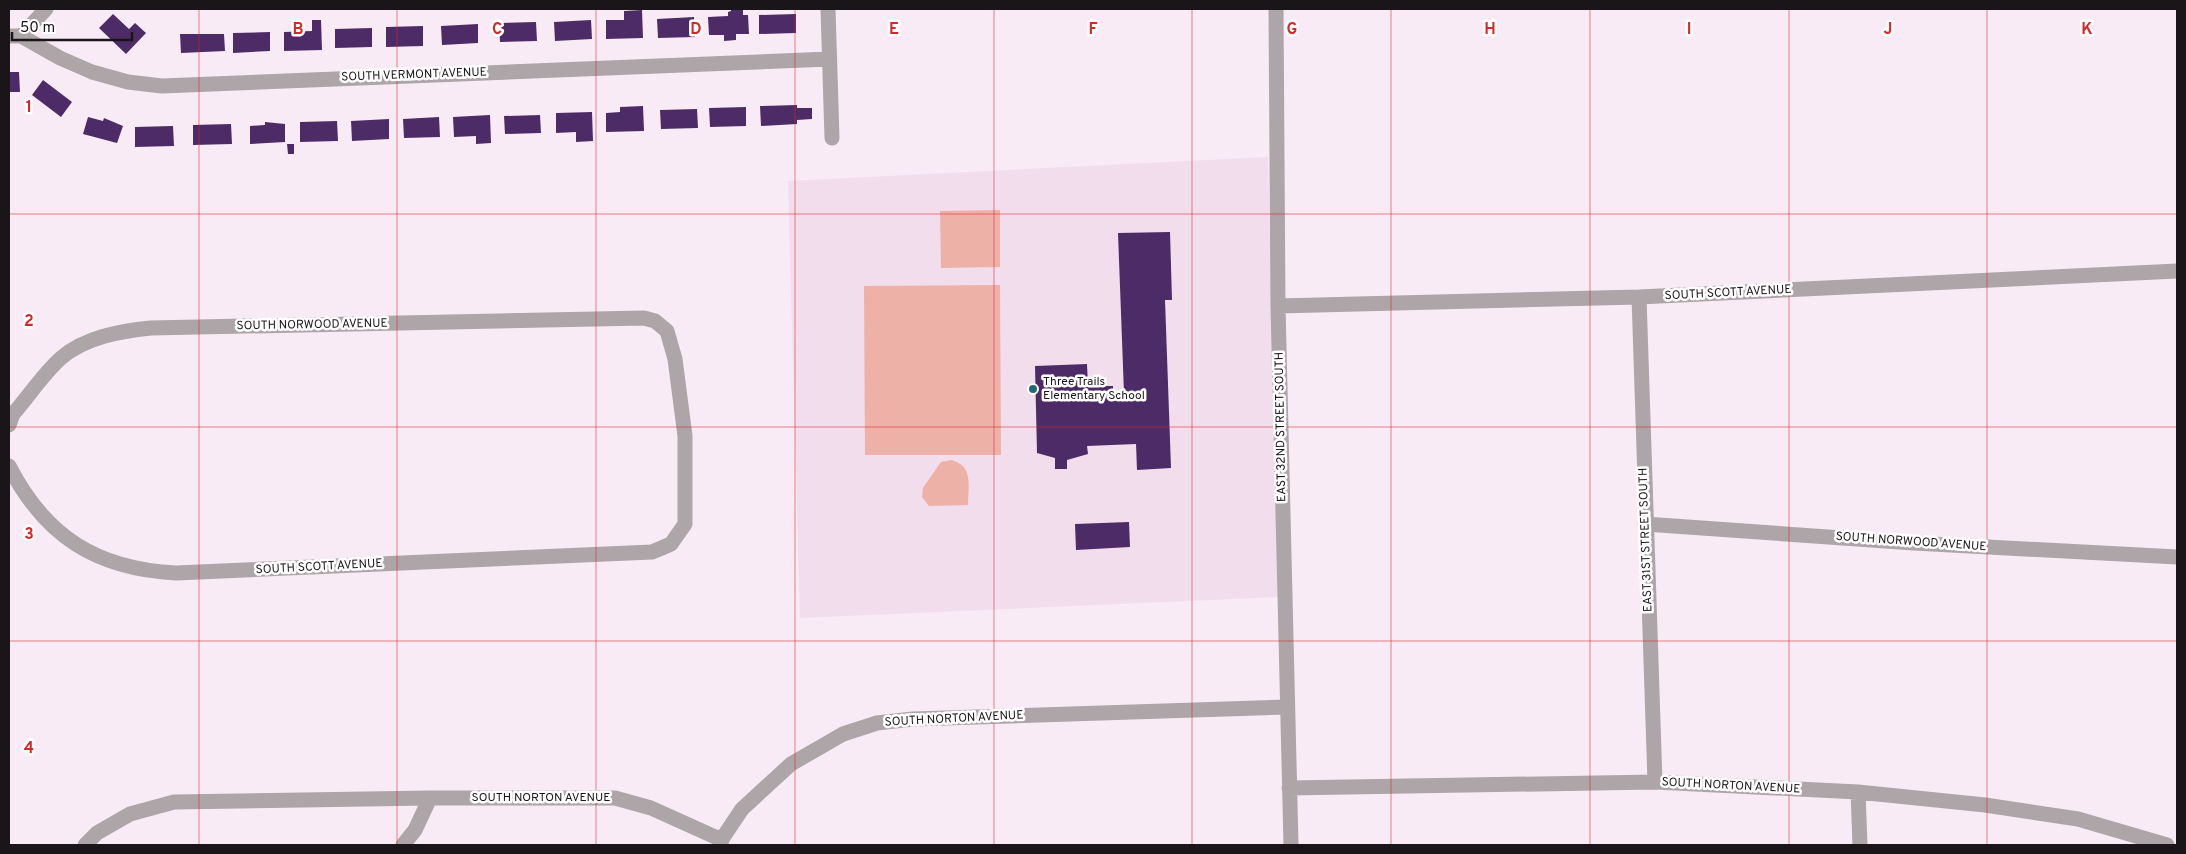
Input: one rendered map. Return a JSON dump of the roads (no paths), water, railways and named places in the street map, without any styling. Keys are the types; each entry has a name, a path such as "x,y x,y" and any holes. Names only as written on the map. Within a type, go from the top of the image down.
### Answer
{"street":[{"path":"15,36 46,9"},
{"path":"828,9 832,138"},
{"name":"EAST 32ND STREET SOUTH","path":"1276,9 1278,306 1290,845"},
{"name":"SOUTH VERMONT AVENUE","path":"15,36 92,72 128,82 162,86 829,59"},
{"name":"SOUTH SCOTT AVENUE","path":"1278,306 1639,297 2177,272"},
{"name":"EAST 31ST STREET SOUTH","path":"1639,297 1655,782"},
{"name":"SOUTH NORWOOD AVENUE","path":"9,425 13,414 61,358 89,341 119,332 151,328 644,318 655,321 667,330 675,359 685,436 685,524 671,544"},
{"name":"SOUTH SCOTT AVENUE","path":"9,466 22,491 56,532 102,559 152,572 176,574 652,552 671,544"},
{"name":"SOUTH NORWOOD AVENUE","path":"1645,524 1914,543 2177,557"},
{"name":"SOUTH NORTON AVENUE","path":"85,845 97,833 130,814 174,802 430,798 615,798 651,808 720,842 742,809 791,764 843,734 878,723 913,719 1287,707"},
{"name":"SOUTH NORTON AVENUE","path":"1289,788 1655,782 1858,792 1985,805 2078,819 2167,845"},
{"path":"1858,792 1860,845"},
{"path":"403,845 415,830 430,798"}],"place":[{"name":"Three Trails Elementary School","path":"1033,389"}]}
